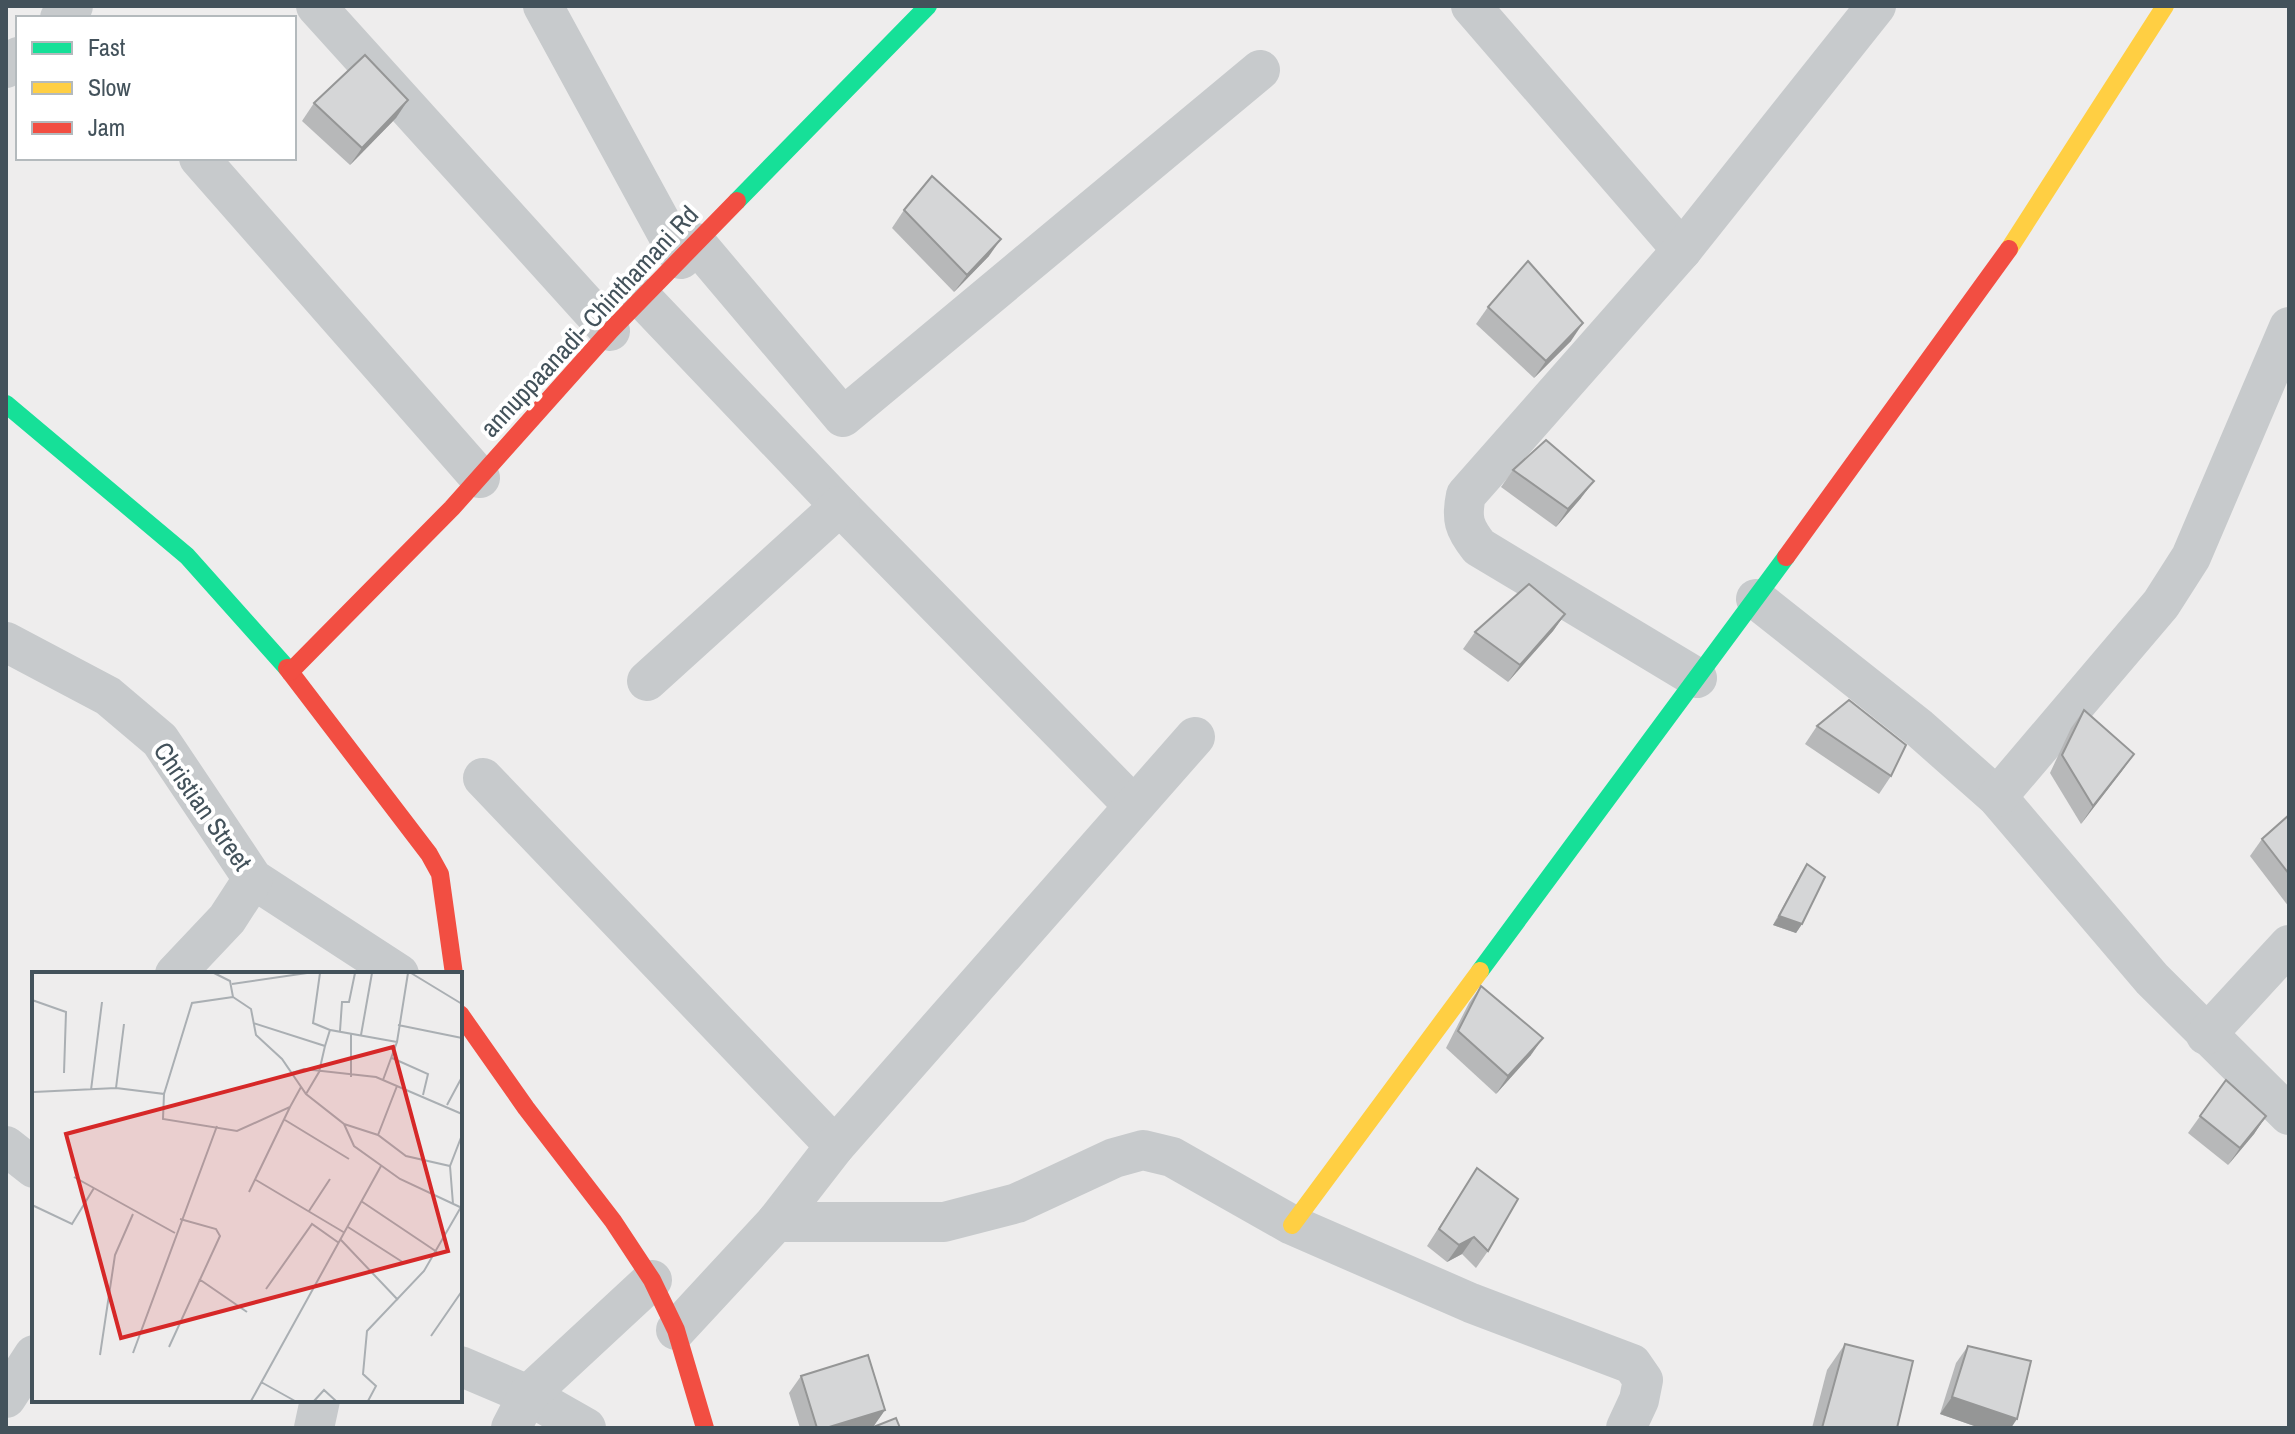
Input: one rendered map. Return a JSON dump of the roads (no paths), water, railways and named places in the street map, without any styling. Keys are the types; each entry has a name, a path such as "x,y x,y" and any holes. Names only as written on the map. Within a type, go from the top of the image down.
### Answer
{"street":[{"path":"316,6 610,331"},
{"path":"543,6 688,251 843,417 1260,70"},
{"name":"annuppaanadi- Chinthamani Rd","path":"290,672 480,478 610,331 928,6"},
{"path":"1471,6 1682,250"},
{"path":"1697,678 1479,547 1466,531 1463,510 1466,495 1682,250 1876,6"},
{"path":"1292,1225 1756,599 2017,238 2165,6"},
{"path":"201,160 480,478"},
{"path":"642,298 840,506 1133,805"},
{"path":"1997,797 2161,604 2191,557 2289,327"},
{"path":"6,404 187,556 290,672 435,864 443,887 454,972"},
{"path":"647,681 840,506"},
{"path":"1756,599 1919,728 1997,797 2152,979 2289,1115"},
{"name":"Christian Street","path":"6,642 108,696 160,740 253,879 396,972"},
{"path":"676,1330 776,1222 835,1146 1195,737"},
{"path":"483,778 835,1146"},
{"path":"177,972 227,919 253,879"},
{"path":"2206,1035 2289,945"},
{"path":"462,1017 526,1108 613,1221 652,1280 676,1330 705,1428"},
{"path":"776,1222 944,1222 1017,1203 1114,1158 1143,1150 1172,1157 1292,1225 1471,1303 1632,1364 1643,1380 1639,1400 1626,1428"},
{"path":"519,1412 652,1280"},
{"path":"462,1368 519,1412 586,1428"},
{"path":"314,1428 320,1402"}]}
